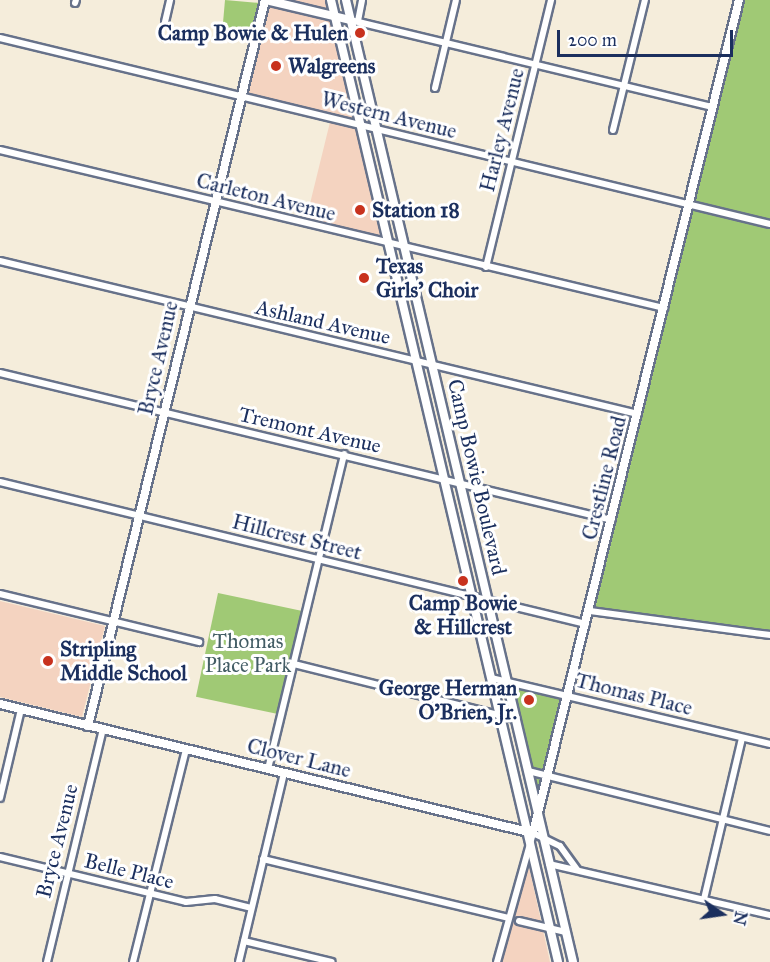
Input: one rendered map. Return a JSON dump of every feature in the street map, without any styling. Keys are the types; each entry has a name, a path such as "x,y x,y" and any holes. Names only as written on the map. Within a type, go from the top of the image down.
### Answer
{"street":[{"path":"165,22 170,0"},
{"path":"265,0 713,107"},
{"name":"Bryce Avenue","path":"88,726 265,0"},
{"name":"Camp Bowie Boulevard","path":"331,0 530,835 558,962"},
{"name":"Camp Bowie Boulevard","path":"346,0 354,20 390,190 573,962"},
{"path":"354,20 362,0"},
{"path":"435,88 456,0"},
{"name":"Harley Avenue","path":"486,267 550,0"},
{"path":"613,130 645,0"},
{"name":"Crestline Road","path":"497,962 530,835 539,819 550,777 739,0"},
{"name":"Western Avenue","path":"0,38 770,224"},
{"name":"Carleton Avenue","path":"0,150 664,308"},
{"path":"377,194 390,190"},
{"name":"Ashland Avenue","path":"0,261 638,414"},
{"name":"Tremont Avenue","path":"0,373 612,520"},
{"path":"268,769 344,454"},
{"name":"Hillcrest Street","path":"0,482 586,624"},
{"path":"0,594 199,642"},
{"path":"590,611 770,635"},
{"path":"294,664 515,719"},
{"name":"Thomas Place","path":"491,678 770,744"},
{"name":"Clover Lane","path":"0,704 530,835 542,836 560,846 577,868"},
{"path":"0,798 21,709"},
{"name":"Bryce Avenue","path":"47,962 103,729"},
{"path":"705,899 742,738"},
{"path":"133,962 186,749"},
{"path":"528,771 770,831"},
{"path":"238,962 284,773"},
{"name":"Belle Place","path":"0,857 186,902 216,899 251,908"},
{"path":"263,859 508,918"},
{"path":"549,864 577,868 770,915"},
{"path":"519,921 566,932"},
{"path":"244,941 332,962"}],"shaded area":[{"path":"261,0 326,0 383,242 305,224 331,118 240,95"},
{"name":"Stripling Middle School","path":"0,601 105,626 82,717 0,697"},
{"path":"528,862 550,962 501,962 525,866"}],"green space":[{"path":"225,0 260,3 257,41 222,38"},
{"path":"745,0 770,0 770,632 595,608"},
{"name":"Thomas Place Park","path":"218,593 301,611 279,714 196,697"},
{"path":"512,685 565,698 539,802"}],"place":[{"name":"Camp Bowie & Hulen","path":"360,33"},
{"name":"Walgreens","path":"276,66"},
{"name":"Station 18","path":"360,210"},
{"name":"Texas Girls' Choir","path":"364,278"},
{"name":"Camp Bowie & Hillcrest","path":"463,581"},
{"name":"Stripling Middle School","path":"48,661"},
{"name":"George Herman O'Brien, Jr.","path":"529,700"}]}
